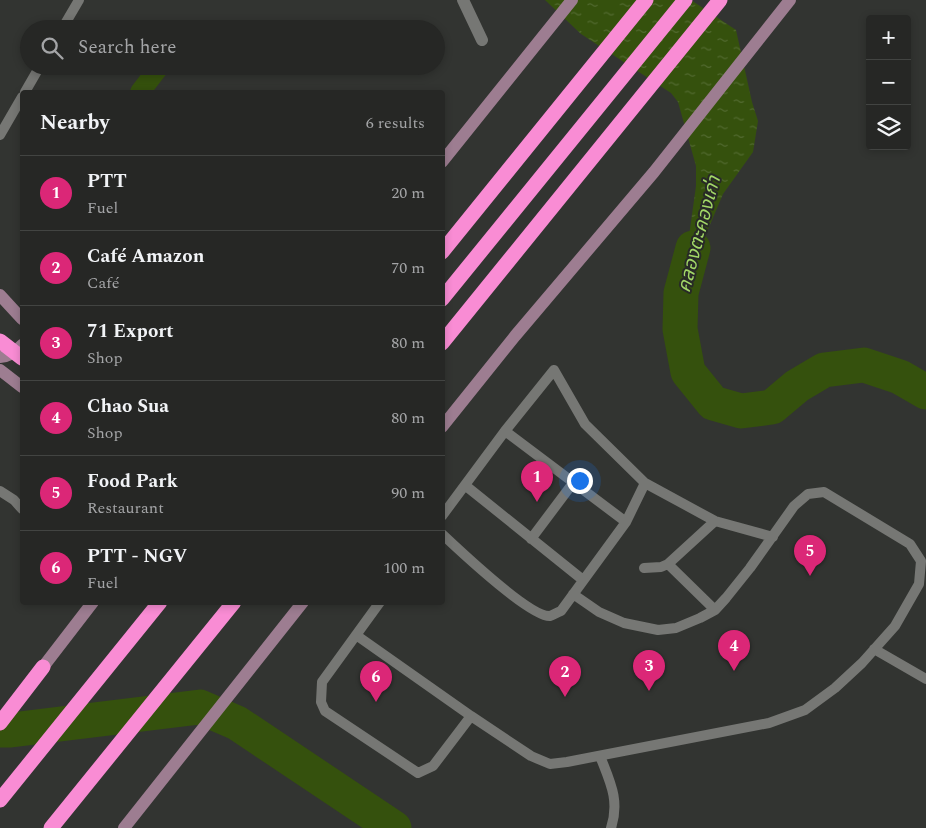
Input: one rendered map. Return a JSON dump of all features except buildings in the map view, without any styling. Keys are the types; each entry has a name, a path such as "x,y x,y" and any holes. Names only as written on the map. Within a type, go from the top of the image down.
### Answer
{"highway":[{"path":"445,248 646,0"},
{"path":"445,295 685,0"},
{"path":"445,339 720,0"},
{"path":"0,341 20,356"},
{"path":"0,800 158,605"},
{"path":"51,828 232,605"},
{"path":"0,722 43,668"}],"main road":[{"path":"445,158 572,0"},
{"path":"445,423 515,336 654,172 790,0"},
{"path":"0,294 20,308"},
{"path":"0,294 20,318"},
{"path":"0,357 10,355 20,348"},
{"path":"0,370 20,385"},
{"path":"43,668 90,605"},
{"path":"124,828 301,605"}],"street":[{"path":"463,0 482,40"}],"lane":[{"path":"67,20 79,0"},
{"path":"26,90 35,75"},
{"path":"0,135 20,100"},
{"path":"445,512 505,431 554,370 585,424 645,483 715,521 773,537"},
{"path":"505,431 626,522"},
{"path":"531,539 573,483"},
{"path":"445,537 489,578 538,613 550,616 561,611 626,522 645,483"},
{"path":"466,486 583,580"},
{"path":"0,491 14,500 20,507"},
{"path":"356,634 471,716 531,756 550,764 567,762 770,723 805,710 834,688 895,626 919,584 920,561 910,544 824,492 808,494 794,506 750,568 715,610 676,628 658,630 624,622 599,612 572,594"},
{"path":"644,568 661,567 668,564 715,521"},
{"path":"668,564 715,610"},
{"path":"378,605 322,682 321,702 325,711 418,773 433,766 471,716"},
{"path":"874,649 926,678"},
{"path":"600,756 613,790 616,804 611,828"}],"water":[{"path":"545,0 691,0 736,30 758,121 753,152 723,194 681,293 696,186 696,166 678,102 671,93 581,34"}],"waterway":[{"path":"142,90 153,75"},
{"name":"คลองตะคองเก่า","path":"693,248 681,293 680,329 688,372 713,403 741,411 772,407 797,386 824,370 864,365 900,377 926,392"},
{"path":"0,730 200,707 237,723 394,828"}],"place":[{"name":"PTT","path":"537,502"},
{"name":"Food Park","path":"810,576"},
{"name":"Chao Sua","path":"734,671"},
{"name":"71 Export","path":"649,691"},
{"name":"Café Amazon","path":"565,697"},
{"name":"PTT - NGV","path":"376,702"}]}
